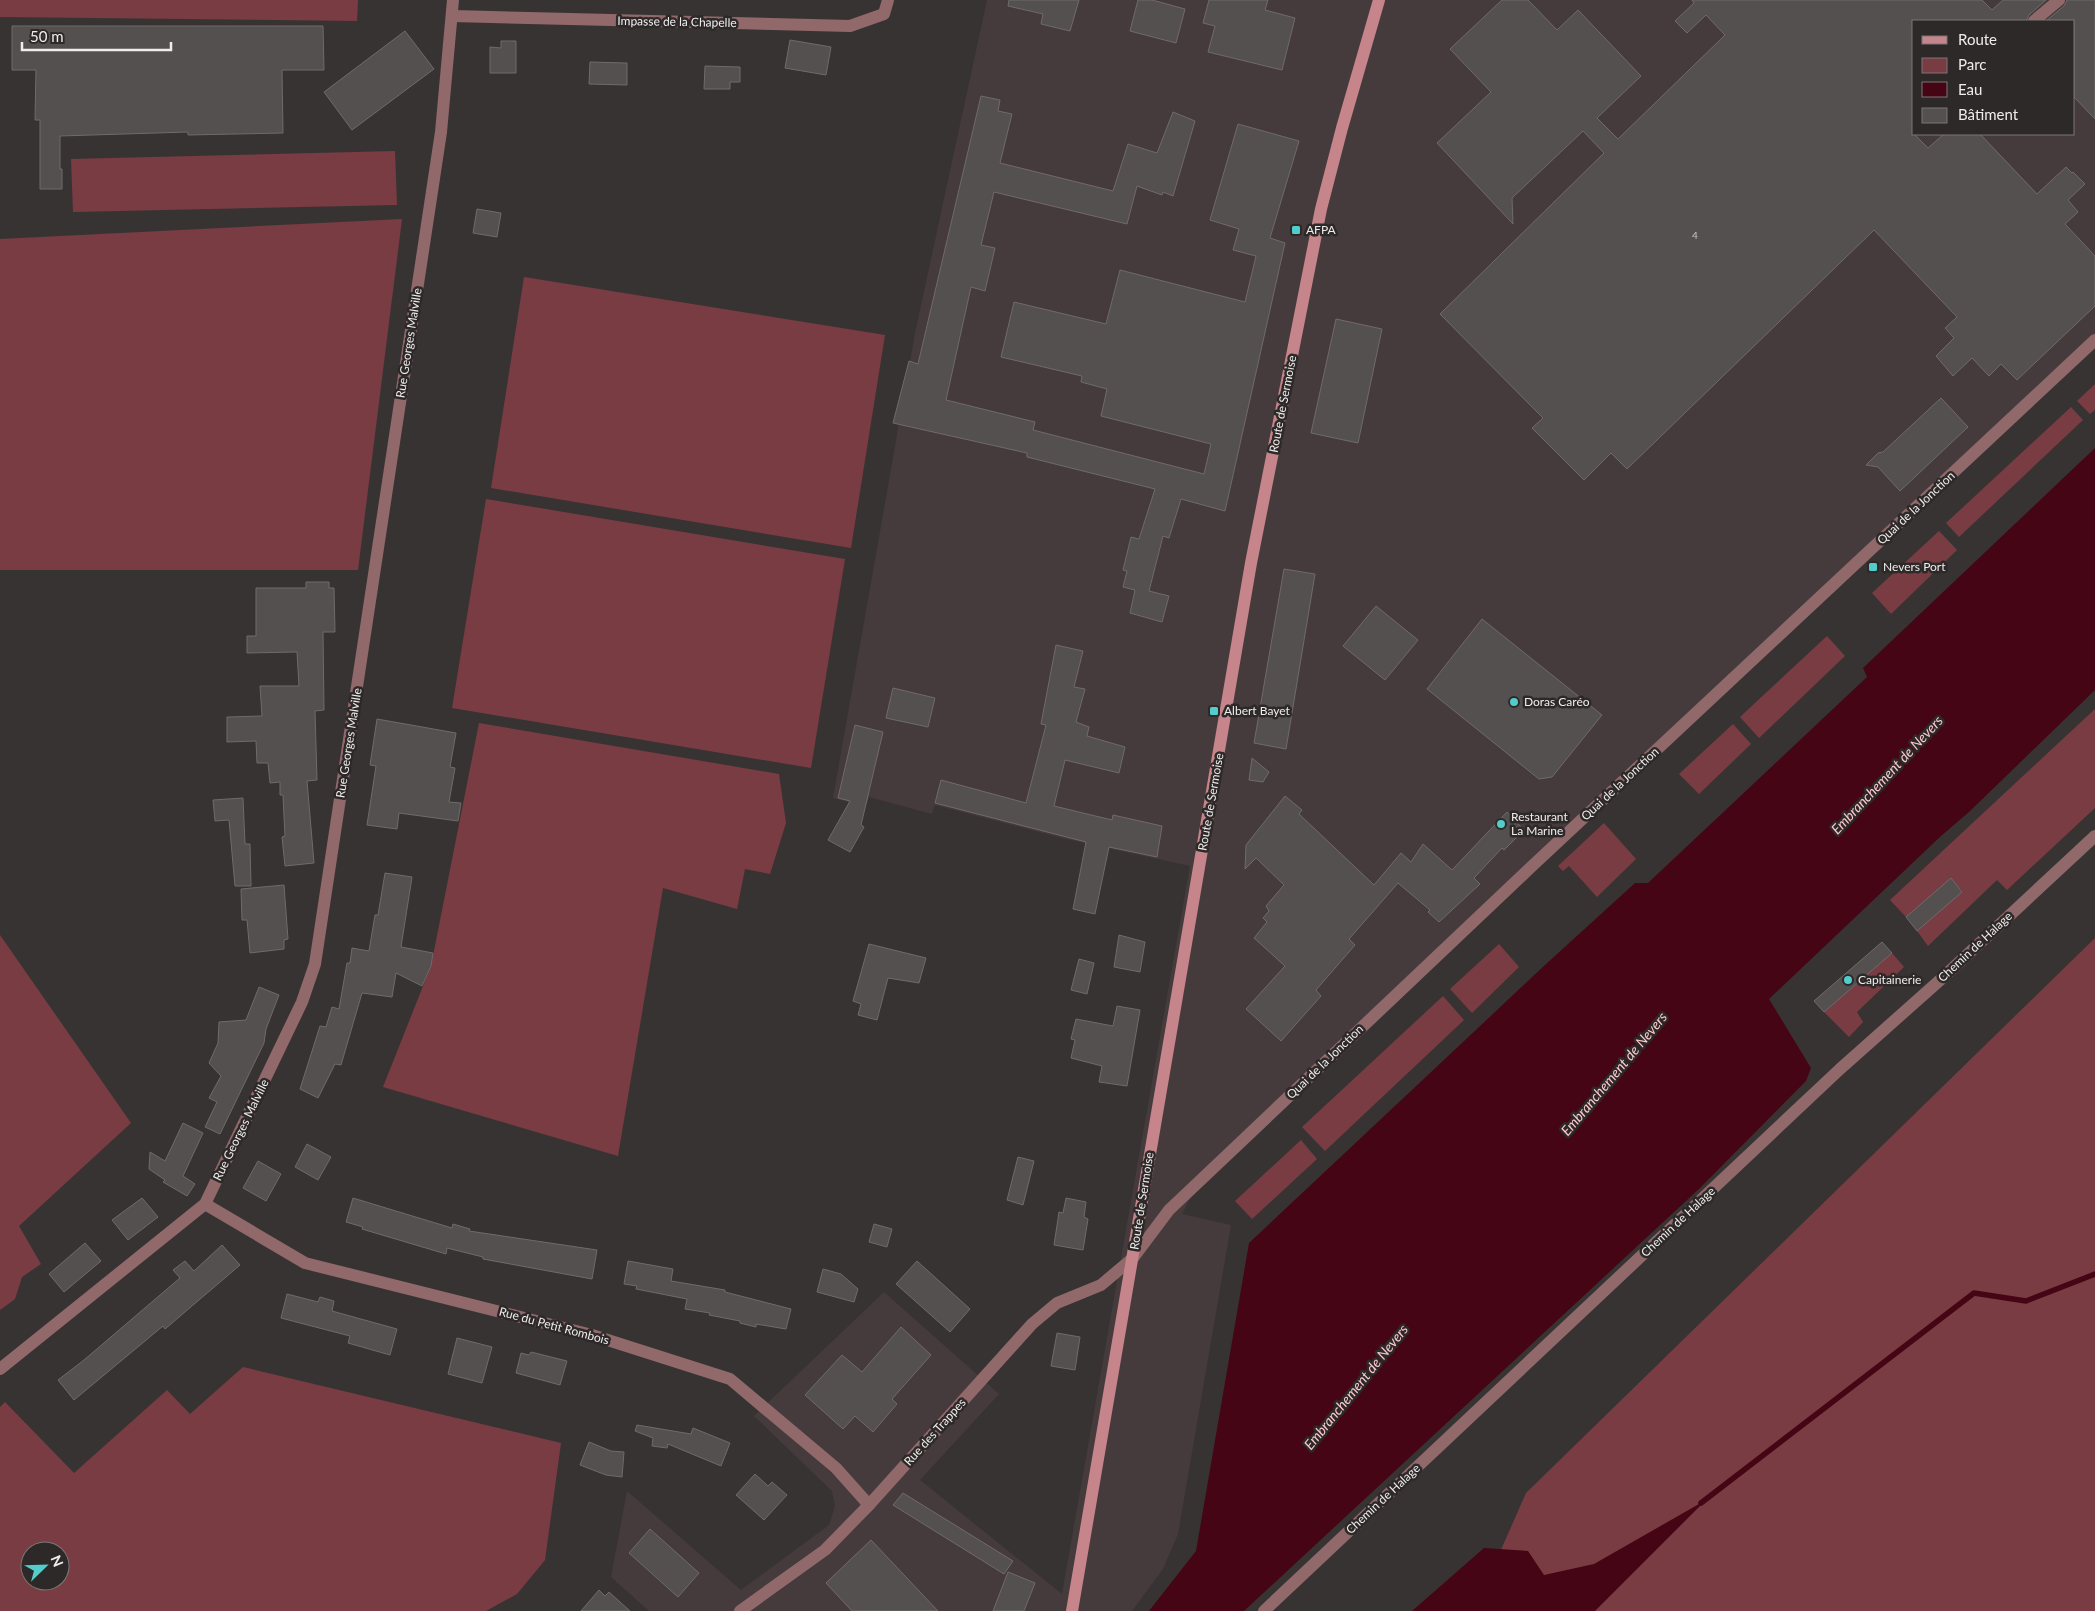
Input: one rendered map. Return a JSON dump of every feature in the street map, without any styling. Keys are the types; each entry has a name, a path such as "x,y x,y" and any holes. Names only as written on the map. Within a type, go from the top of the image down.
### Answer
{"main road":[{"name":"Route de Sermoise","path":"1072,1611 1253,554 1321,209 1379,0"}],"street":[{"name":"Rue Georges Malville","path":"0,1369 205,1204 302,1002 315,964 441,132 453,0"},
{"name":"Impasse de la Chapelle","path":"453,16 850,26 884,14 888,0"},
{"path":"2035,20 2059,0"},
{"name":"Quai de la Jonction","path":"1133,1258 1169,1210 1530,868 2095,340"},
{"name":"Chemin de Halage","path":"1264,1611 1840,1069 1938,982 2095,836"},
{"name":"Rue du Petit Rombois","path":"205,1204 305,1263 592,1335 730,1378 836,1468 869,1505"},
{"name":"Rue des Trappes","path":"740,1611 825,1550 869,1505 1033,1324 1057,1303 1101,1285 1133,1258"}],"shaded area":[{"path":"987,0 2095,0 2095,340 1199,1181 1182,1214 1231,1225 1178,1534 1163,1569 1132,1611 649,1611 611,1577 627,1491 741,1590 829,1525 835,1506 832,1491 754,1416 884,1292 999,1394 920,1480 1062,1594 1190,866 1062,838 935,805 932,814 869,797 866,806 833,798 915,333"}],"green space":[{"path":"0,0 358,0 357,21 0,17"},
{"path":"395,151 397,205 73,212 71,159"},
{"path":"402,219 358,570 0,570 0,239"},
{"path":"524,277 885,335 851,548 491,488"},
{"path":"2095,384 2095,410 2090,414 2077,401"},
{"path":"2071,407 2083,420 1959,537 1946,523"},
{"path":"486,499 845,559 811,768 452,708"},
{"path":"1939,531 1957,550 1891,614 1872,593"},
{"path":"1827,636 1845,656 1759,738 1740,717"},
{"path":"2095,709 2095,808 2007,890 1997,880 1928,946 1917,931 1962,891 1951,879 1906,917 1890,900"},
{"path":"479,723 779,774 786,823 770,874 745,869 737,909 663,888 618,1156 383,1087 431,966"},
{"path":"1733,724 1751,744 1699,794 1679,774"},
{"path":"1604,823 1636,859 1597,897 1569,866 1563,871 1558,866"},
{"path":"0,935 131,1123 19,1226 41,1264 22,1277 15,1299 0,1310"},
{"path":"2095,938 2095,1611 1474,1611 1526,1493"},
{"path":"1499,944 1519,967 1472,1013 1450,989"},
{"path":"1892,953 1904,967 1857,1012 1863,1022 1849,1037 1824,1012"},
{"path":"1443,996 1464,1020 1325,1151 1302,1127"},
{"path":"1301,1140 1317,1159 1252,1219 1235,1201"},
{"path":"243,1367 561,1443 545,1560 517,1594 486,1611 0,1611 0,1407 5,1402 74,1473 167,1390 190,1414"}],"water":[{"name":"Embranchement de Nevers","path":"2095,448 2095,690 1969,812 1941,836 1769,999 1811,1068 1806,1081 1700,1188 1244,1611 1149,1611 1196,1551 1249,1243 1635,883 1648,883 1867,677 1863,668"},
{"path":"1706,1500 1595,1611 1412,1611 1484,1548 1528,1551 1544,1575 1594,1564"}],"building":[{"path":"1009,0 1079,0 1070,31 1041,24 1043,14 1008,6"},
{"path":"1138,0 1152,0 1185,9 1176,43 1130,31"},
{"path":"1209,0 1268,0 1265,10 1295,18 1282,70 1208,52 1215,26 1203,23"},
{"path":"1502,0 1528,0 1557,30 1578,10 1641,76 1597,118 1618,139 1725,35 1706,15 1687,33 1675,21 1694,3 1692,0 1982,0 1992,10 2003,0 2046,0 2029,15 2026,20 1912,20 1912,135 1915,135 1928,148 1943,135 1981,135 2037,194 2066,167 2073,172 2085,184 2068,200 2078,212 2065,224 2095,256 2095,306 2017,380 2001,364 1989,376 1972,358 1953,376 1936,356 1954,338 1945,328 1957,317 1874,230 1627,469 1611,453 1584,480 1532,428 1543,418 1440,314 1604,153 1583,131 1512,198 1513,224 1437,143 1491,92 1450,49"},
{"path":"2067,0 2095,0 2095,119 2075,98 2075,20 2047,20 2064,6"},
{"path":"12,26 323,26 324,70 282,70 283,133 188,135 188,132 60,136 62,189 40,189 40,120 35,120 36,70 12,70"},
{"path":"405,31 434,69 352,130 324,92"},
{"path":"790,40 831,47 826,75 785,68"},
{"path":"501,41 516,41 516,73 490,73 490,47 501,48"},
{"path":"590,62 627,63 627,85 589,84"},
{"path":"705,66 740,67 740,82 730,82 730,89 704,89"},
{"path":"981,96 1000,100 998,111 1012,114 1000,163 1113,191 1128,144 1157,153 1173,112 1195,121 1173,196 1163,192 1162,195 1137,186 1127,224 994,192 981,245 995,248 985,291 971,287 946,400 1035,422 1033,430 1204,474 1211,444 1101,416 1107,389 1081,382 1082,376 1001,357 1014,302 1106,324 1120,270 1245,302 1256,256 1233,250 1239,229 1210,220 1238,124 1299,141 1270,238 1285,243 1225,511 1181,499 1169,538 1163,536 1149,591 1169,596 1162,622 1130,613 1135,590 1123,587 1127,571 1123,570 1131,537 1139,539 1155,489 1027,457 1027,453 893,423 909,361 918,364"},
{"path":"477,209 501,213 497,237 473,233"},
{"path":"1336,319 1382,329 1358,443 1311,433"},
{"path":"1941,398 1968,427 1900,491 1878,467 1866,465 1878,453 1883,452"},
{"path":"1284,569 1315,574 1286,749 1254,743"},
{"path":"306,582 329,582 329,588 334,588 335,632 323,632 324,710 315,711 317,780 307,781 314,863 285,866 282,837 285,836 283,795 280,795 280,782 270,783 268,763 257,763 256,741 227,742 227,717 262,716 260,686 299,686 297,652 247,653 247,636 256,636 256,588 306,588"},
{"path":"1376,606 1418,640 1385,680 1343,646"},
{"name":"Doras Caréo","path":"1482,619 1602,715 1552,777 1539,779 1427,689"},
{"path":"1056,645 1083,651 1074,687 1085,689 1076,722 1089,727 1087,736 1125,747 1119,773 1065,760 1054,806 1112,820 1113,815 1162,826 1157,857 1109,847 1095,914 1073,909 1086,842 935,803 941,780 1026,803 1046,725 1041,724"},
{"path":"893,688 935,698 928,727 886,718"},
{"path":"377,719 456,733 450,767 455,768 449,802 461,803 458,821 399,813 397,829 367,825 376,766 370,765"},
{"path":"855,725 883,732 861,825 864,827 850,852 828,840 850,801 838,798"},
{"path":"1252,758 1269,772 1263,782 1249,780"},
{"path":"1285,796 1302,810 1299,814 1374,885 1401,853 1411,862 1423,844 1452,870 1507,812 1524,830 1504,850 1502,848 1474,878 1480,884 1439,922 1428,912 1430,910 1398,883 1349,939 1355,945 1316,990 1321,996 1281,1041 1246,1009 1285,966 1254,938 1267,922 1263,918 1269,911 1266,906 1284,885 1256,858 1245,869 1246,845"},
{"path":"243,798 245,844 250,844 251,886 235,886 229,820 215,821 213,800"},
{"path":"385,873 412,877 401,947 433,953 431,966 422,986 396,973 392,997 362,993 341,1065 335,1064 318,1098 300,1089 320,1026 326,1027 332,1007 339,1009 347,963 350,963 352,948 369,951 375,915 378,915"},
{"path":"1951,878 1962,892 1917,931 1906,917"},
{"path":"284,885 288,939 284,940 284,949 250,953 247,920 242,920 241,889"},
{"path":"1119,935 1145,942 1140,972 1114,967"},
{"path":"1882,942 1892,953 1824,1012 1814,1001"},
{"path":"869,944 926,958 919,983 888,978 877,1020 858,1015 861,1004 853,1001"},
{"path":"1079,959 1094,963 1087,994 1071,990"},
{"path":"259,987 279,995 266,1029 264,1043 220,1134 205,1127 217,1102 209,1098 221,1076 209,1063 218,1043 219,1022 246,1020"},
{"path":"1117,1006 1140,1010 1127,1086 1099,1082 1102,1066 1071,1058 1075,1040 1071,1039 1076,1019 1113,1026"},
{"path":"183,1123 203,1133 183,1176 195,1184 187,1196 163,1182 165,1180 149,1169 150,1152 165,1161"},
{"path":"307,1144 331,1157 318,1180 295,1167"},
{"path":"1018,1157 1034,1161 1023,1205 1007,1200"},
{"path":"258,1161 281,1174 266,1201 243,1188"},
{"path":"142,1198 158,1217 128,1240 112,1220"},
{"path":"353,1198 452,1228 453,1224 470,1229 469,1231 597,1250 592,1279 483,1259 483,1257 447,1248 446,1254 362,1229 363,1227 346,1222"},
{"path":"1066,1198 1086,1202 1084,1217 1088,1219 1083,1250 1054,1245 1059,1212 1063,1213"},
{"path":"874,1224 892,1229 887,1247 869,1242"},
{"path":"85,1243 101,1261 64,1292 49,1274"},
{"path":"222,1245 240,1265 165,1329 163,1326 74,1400 58,1380 180,1278 173,1270 185,1261 194,1271"},
{"path":"628,1261 673,1269 671,1281 725,1290 725,1292 791,1309 786,1329 756,1324 756,1327 740,1323 740,1321 709,1315 710,1313 685,1309 687,1299 636,1289 637,1286 624,1284"},
{"path":"917,1261 970,1309 950,1332 896,1284"},
{"path":"823,1269 841,1274 858,1289 854,1302 817,1292"},
{"path":"287,1294 318,1302 320,1297 334,1301 332,1311 397,1329 390,1355 348,1343 350,1336 281,1318"},
{"path":"901,1327 931,1355 892,1399 897,1404 873,1432 855,1416 843,1429 805,1395 842,1355 862,1372"},
{"path":"1057,1333 1080,1337 1075,1370 1051,1366"},
{"path":"457,1338 492,1347 482,1383 448,1374"},
{"path":"531,1352 567,1361 560,1385 516,1373 521,1353 529,1355"},
{"path":"637,1425 691,1434 693,1428 730,1443 721,1466 668,1444 667,1448 652,1446 653,1438 635,1431"},
{"path":"589,1442 611,1451 624,1452 622,1477 606,1475 580,1465"},
{"path":"755,1474 768,1486 772,1482 787,1495 764,1520 736,1495"},
{"path":"903,1493 1013,1561 1004,1574 893,1505"},
{"path":"650,1529 699,1573 678,1597 629,1553"},
{"path":"871,1540 938,1611 852,1611 826,1583"},
{"path":"1008,1572 1035,1583 1024,1611 993,1611"},
{"path":"599,1590 605,1596 609,1592 630,1611 581,1611"}],"waterway":[{"path":"1701,1503 1974,1293 2026,1301 2095,1274"}],"place":[{"name":"AFPA","path":"1296,230"},
{"name":"Nevers Port","path":"1873,567"},
{"name":"Doras Caréo","path":"1514,702"},
{"name":"Albert Bayet","path":"1214,711"},
{"name":"Restaurant La Marine","path":"1501,824"},
{"name":"Capitainerie","path":"1848,980"}]}
